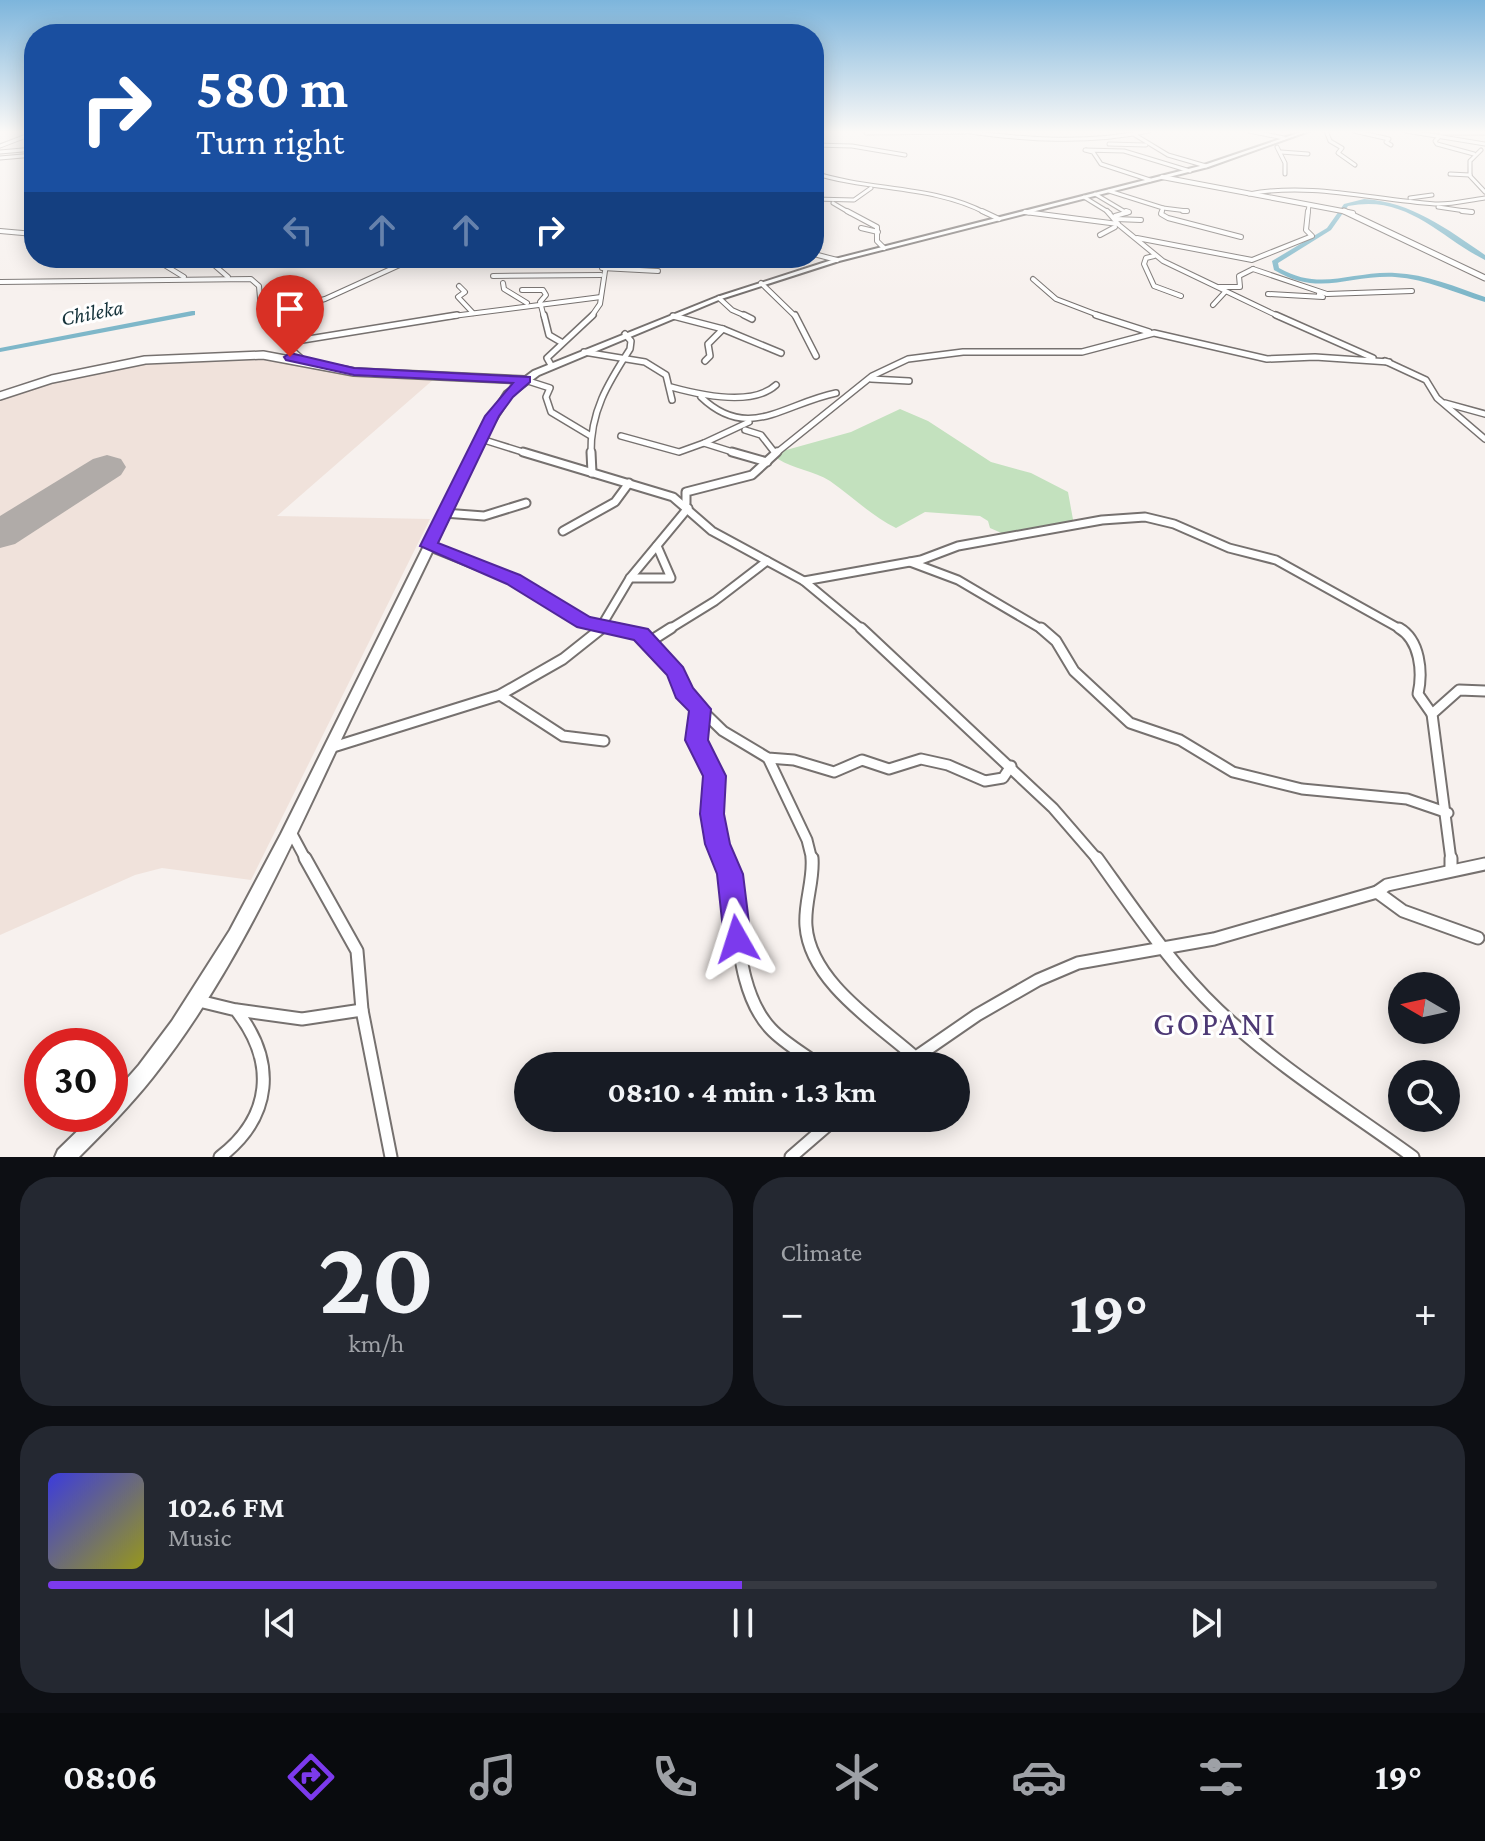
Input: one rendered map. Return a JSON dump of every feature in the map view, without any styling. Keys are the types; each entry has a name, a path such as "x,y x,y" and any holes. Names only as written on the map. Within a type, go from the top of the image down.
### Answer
{"main road":[{"path":"824,264 1131,185"},
{"path":"128,1092 166,1047 243,925 500,404 525,380 551,365 719,298 811,268"},
{"path":"65,1157 91,1132"}],"street":[{"path":"850,185 948,195 999,219"},
{"path":"1202,185 1350,212 1485,278"},
{"path":"833,203 859,198 874,188"},
{"path":"1248,194 1272,190 1312,190 1404,199 1472,212"},
{"path":"1109,191 1163,208 1187,211"},
{"path":"1095,194 1129,212 1100,235"},
{"path":"1404,199 1432,195"},
{"path":"1084,197 1154,256 1349,350 1389,362 1426,380 1441,402 1485,439"},
{"path":"1432,203 1485,198"},
{"path":"824,201 877,227 877,241 884,248"},
{"path":"1135,237 1247,260 1264,258 1312,236 1306,230 1311,210 1309,205"},
{"path":"1163,208 1161,214 1168,218 1241,237"},
{"path":"1025,212 1138,226"},
{"path":"1117,222 1141,220"},
{"path":"861,228 878,232"},
{"path":"0,231 24,233"},
{"path":"1154,256 1144,261 1154,286 1181,296"},
{"path":"824,257 837,260"},
{"path":"1247,260 1253,269 1314,291 1335,294 1412,291"},
{"path":"169,268 184,277"},
{"path":"221,268 228,277"},
{"path":"265,315 325,299 392,268"},
{"path":"551,365 547,358 586,321 601,297 602,268 658,271"},
{"path":"1215,287 1240,287 1239,276 1253,269"},
{"path":"493,276 601,275"},
{"path":"0,282 138,282 184,277 251,279 258,284 260,305 265,315 274,322 284,343 304,361"},
{"path":"1033,279 1056,299 1079,310 1154,333 1267,359 1315,357 1389,362"},
{"path":"503,283 502,288 529,304"},
{"path":"761,283 771,298 791,310 802,336 816,356"},
{"path":"459,286 465,292 458,297 459,301 473,313"},
{"path":"522,290 543,290 546,295 540,302"},
{"path":"1268,294 1323,297 1314,291"},
{"path":"1213,305 1225,292"},
{"path":"284,343 540,302 601,297"},
{"path":"719,298 732,310 752,319"},
{"path":"540,302 549,335 561,342"},
{"path":"673,316 723,329 781,353"},
{"path":"705,361 710,356 708,344 723,329"},
{"path":"330,748 500,695 563,659 602,628 630,578 687,506 686,492 745,479 869,379 908,359 963,352 1082,352 1154,333"},
{"path":"592,473 591,436 606,383 631,345 625,334"},
{"path":"582,352 653,367 665,373 672,400"},
{"path":"0,396 52,379 145,360 263,355 354,372 525,380 550,388 546,394 552,414 591,436"},
{"path":"869,379 909,381"},
{"path":"701,397 767,393 776,385"},
{"path":"671,387 701,397 722,413 749,422"},
{"path":"621,436 676,452 749,422 836,393"},
{"path":"1441,402 1485,414"},
{"path":"745,430 761,435 775,453"},
{"path":"481,439 660,492 687,506 712,531 804,581 839,608 1011,766 1083,840 1163,950 1199,992 1259,1046 1413,1157"},
{"path":"704,443 767,462"},
{"path":"563,531 615,502 629,483"},
{"path":"444,513 484,516 526,503"},
{"path":"804,581 907,562 958,546 1131,516 1164,521 1229,548 1276,560 1407,633 1416,649 1421,675 1418,694 1432,714 1433,745 1448,813 1451,870"},
{"path":"428,546 513,580 578,619 602,628 638,633 676,672 684,692 700,709 723,731 768,758 794,760 834,772 862,760 889,769 921,759 948,765 987,782 1003,778 1011,766"},
{"path":"630,578 671,578 657,546"},
{"path":"649,642 715,601 767,561"},
{"path":"907,562 958,580 1038,626 1056,641 1074,671 1130,723 1180,740 1233,772 1302,789 1407,799 1448,813"},
{"path":"1432,714 1459,690 1485,691"},
{"path":"500,695 541,725 568,739 604,741"},
{"path":"700,709 696,740 714,776 712,814 718,844 730,874 740,955 758,1011 771,1029 801,1052"},
{"path":"768,758 774,779 810,849 805,922 812,952 832,979 910,1052"},
{"path":"290,831 357,951 362,1010 391,1157"},
{"path":"924,1052 970,1019 1051,974 1087,960 1163,950 1297,917 1377,892 1387,885 1485,864"},
{"path":"1377,892 1403,911 1478,938"},
{"path":"197,1000 236,1010 302,1019 362,1010"},
{"path":"220,1157 235,1145 262,1103 260,1059 236,1010"},
{"path":"791,1157 820,1132"}],"shaded area":[{"path":"272,358 352,375 434,379 277,516 430,519 251,880 162,868 135,875 0,935 0,398 67,377 141,363"}],"green space":[{"path":"900,409 928,421 991,462 1031,473 1068,492 1074,525 1006,535 990,528 988,521 980,516 925,512 896,528 830,481 778,459 779,452 851,432"}],"waterway":[{"path":"1485,258 1420,216 1383,202 1364,201 1346,205 1329,229 1274,262 1276,269 1305,281 1407,276 1485,300"},
{"name":"Chileka","path":"0,350 192,313"}],"runway":[{"path":"0,535 107,467"}],"district":[{"name":"GOPANI","path":"1215,1023"}],"route":[{"path":"290,357 354,372 525,380 508,394 492,416 428,546 513,580 584,622 641,634 676,672 684,692 700,709 696,740 714,776 716,787 712,814 718,844 730,874 737,939"}]}
